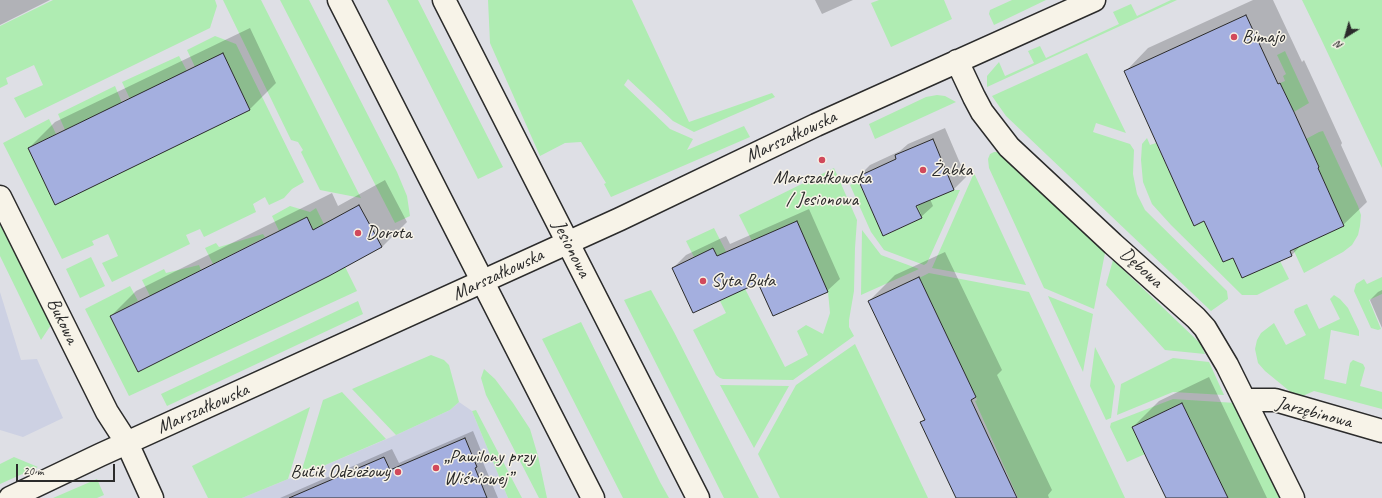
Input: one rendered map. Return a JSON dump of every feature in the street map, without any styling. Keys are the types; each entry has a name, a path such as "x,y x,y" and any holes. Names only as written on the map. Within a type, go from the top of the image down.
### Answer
{"street":[{"path":"339,0 593,498"},
{"name":"Jesionowa","path":"444,0 698,498"},
{"name":"Marszałkowska","path":"10,498 127,443 568,243 785,139 1094,0"},
{"name":"Dębowa","path":"957,61 982,112 1009,147 1113,244 1196,318 1205,328 1227,365 1293,498"},
{"name":"Bukowa","path":"0,197 107,412 127,443 152,498"},
{"name":"Jarzębinowa","path":"1245,400 1275,400 1294,407 1382,431"}],"shaded area":[{"path":"0,292 21,360 37,359 63,418 23,437 0,430"},
{"path":"459,402 472,411 508,498 242,498 288,479 300,476 396,435 450,410"}],"green space":[{"path":"53,0 215,0 217,6 210,28 25,118 14,98 43,85 34,65 6,78 8,84 0,88 0,26"},
{"path":"223,0 261,0 361,198 320,190 301,152 303,150 298,142 291,140"},
{"path":"280,0 309,0 397,172 407,196 410,216 395,223"},
{"path":"387,0 418,0 503,167 478,179"},
{"path":"488,0 632,0 689,122 772,93 775,97 694,132 673,121 628,79 624,85 670,129 693,139 687,150 744,126 750,137 611,197 604,184 606,183 581,142 565,143 540,156 490,43"},
{"path":"879,0 944,0 952,19 891,47 871,3"},
{"path":"1012,0 1046,0 994,25 989,14 990,10"},
{"path":"1171,0 1177,0 987,87 987,76 999,62 1005,76 1034,63 1028,51 1040,46 1046,58 1119,24 1113,12 1131,4 1137,16"},
{"path":"1302,0 1382,0 1382,168 1322,41"},
{"path":"215,36 236,44 304,182 292,189 284,198 269,205 265,197 253,204 256,212 204,237 200,229 186,235 190,244 112,282 102,263 118,256 108,234 92,241 94,245 62,259 3,143 49,119 56,134 28,148 55,204 250,110 223,54 195,67 187,50"},
{"path":"1285,51 1309,103 1294,112 1280,83 1285,81 1283,76 1286,74 1277,55"},
{"path":"1087,53 1126,133 1096,123 1093,132 1130,144 1134,150 1133,174 1137,194 1145,210 1227,291 1228,299 1211,311 1006,116 992,96"},
{"path":"179,56 187,71 130,99 122,82"},
{"path":"115,86 122,103 65,130 58,114"},
{"path":"937,95 945,96 956,102 875,139 869,124 926,97"},
{"path":"1323,131 1358,206 1361,215 1360,226 1358,235 1352,245 1343,252 1304,273 1293,249 1344,226 1306,139"},
{"path":"1147,138 1150,145 1156,143 1194,226 1204,221 1223,262 1233,258 1242,278 1280,261 1289,279 1257,295 1242,295 1171,225 1152,204 1143,182 1141,160 1142,144"},
{"path":"999,152 1105,253 1094,309 1044,288 989,168 988,159 990,154"},
{"path":"834,168 857,220 854,291 849,320 849,327 854,336 793,380 720,378 716,375 693,330 726,313 720,301 734,294 714,249 694,257 686,241 714,228 785,367 808,355 797,331 806,325 823,334 830,313 828,292 752,241 739,215"},
{"path":"974,173 1026,285 932,268"},
{"path":"858,181 884,236 922,218 916,206 954,190 960,190 927,263 924,265 884,250 871,232 850,185"},
{"path":"290,206 310,212 316,208 357,291 129,396 85,309 130,286 138,301 110,316 138,372 335,273 307,217 279,231 272,216"},
{"path":"0,226 20,262 51,325 41,340 0,256"},
{"path":"862,230 881,255 919,269 861,295"},
{"path":"263,234 265,237 213,264 205,248 216,243 219,247"},
{"path":"91,257 105,286 80,298 66,269"},
{"path":"1113,260 1201,344 1205,354 1165,350 1106,285"},
{"path":"199,265 201,270 150,296 142,280 164,269 166,273"},
{"path":"929,273 1029,292 1125,498 1018,498 975,401 977,400 919,278"},
{"path":"1382,277 1382,294 1369,300 1381,329 1378,330 1371,328 1354,291 1356,284 1364,279 1367,284"},
{"path":"651,290 759,498 724,498 624,300"},
{"path":"1334,295 1348,308 1359,331 1359,336 1331,330 1324,379 1346,384 1350,363 1353,360 1363,364 1365,368 1360,386 1382,392 1382,409 1314,391 1298,398 1265,371 1258,363 1255,349 1257,340 1261,333 1274,323 1286,345 1306,335 1294,312 1295,309 1307,304 1319,329 1340,319 1330,299"},
{"path":"1048,296 1093,314 1083,372"},
{"path":"358,301 363,314 167,406 161,394"},
{"path":"581,322 669,498 623,498 542,339"},
{"path":"855,344 928,498 780,498 758,454 796,385"},
{"path":"1095,347 1115,386 1111,418 1106,420 1090,386"},
{"path":"431,355 444,360 449,365 459,402 450,410 396,435 352,389"},
{"path":"1173,358 1209,362 1224,395 1173,392 1117,415 1121,384"},
{"path":"484,369 495,379 530,429 538,456 547,498 539,498 486,395 481,378"},
{"path":"720,385 789,386 754,448"},
{"path":"342,392 386,439 300,476 323,400"},
{"path":"1173,399 1236,403 1281,498 1228,498 1182,403 1132,427 1145,454 1127,462 1110,427 1111,423"},
{"path":"310,407 288,479 242,498 208,498 192,466"},
{"path":"476,410 522,498 508,498 472,411"},
{"path":"14,457 38,467 0,484 0,464"},
{"path":"97,479 104,495 97,498 53,498"}],"building":[{"path":"1246,15 1278,84 1280,83 1294,112 1344,226 1290,251 1292,256 1242,278 1233,258 1223,262 1204,221 1194,226 1124,71"},
{"path":"223,53 250,110 55,205 28,148"},
{"path":"933,139 954,190 916,206 922,218 883,236 857,177 896,159 895,155"},
{"path":"359,205 382,247 329,276 138,372 110,316 307,217 313,230"},
{"path":"797,221 828,292 773,316 758,283 693,313 672,268 713,248 717,256"},
{"path":"919,277 976,397 971,400 1017,498 956,498 920,422 925,420 868,301"},
{"path":"1182,403 1228,498 1166,498 1148,461 1132,427"},
{"name":"„Pawilony przy Wiśniowej”","path":"465,438 477,467 475,468 487,498 289,498 384,457 390,470"}],"place":[{"name":"Bimajo","path":"1234,37"},
{"name":"Marszałkowska / Jesionowa","path":"822,160"},
{"name":"Żabka","path":"923,170"},
{"name":"Dorota","path":"358,233"},
{"name":"Syta Buła","path":"703,281"},
{"name":"„Pawilony przy Wiśniowej”","path":"436,468"},
{"name":"Butik Odzieżowy","path":"398,472"}]}
